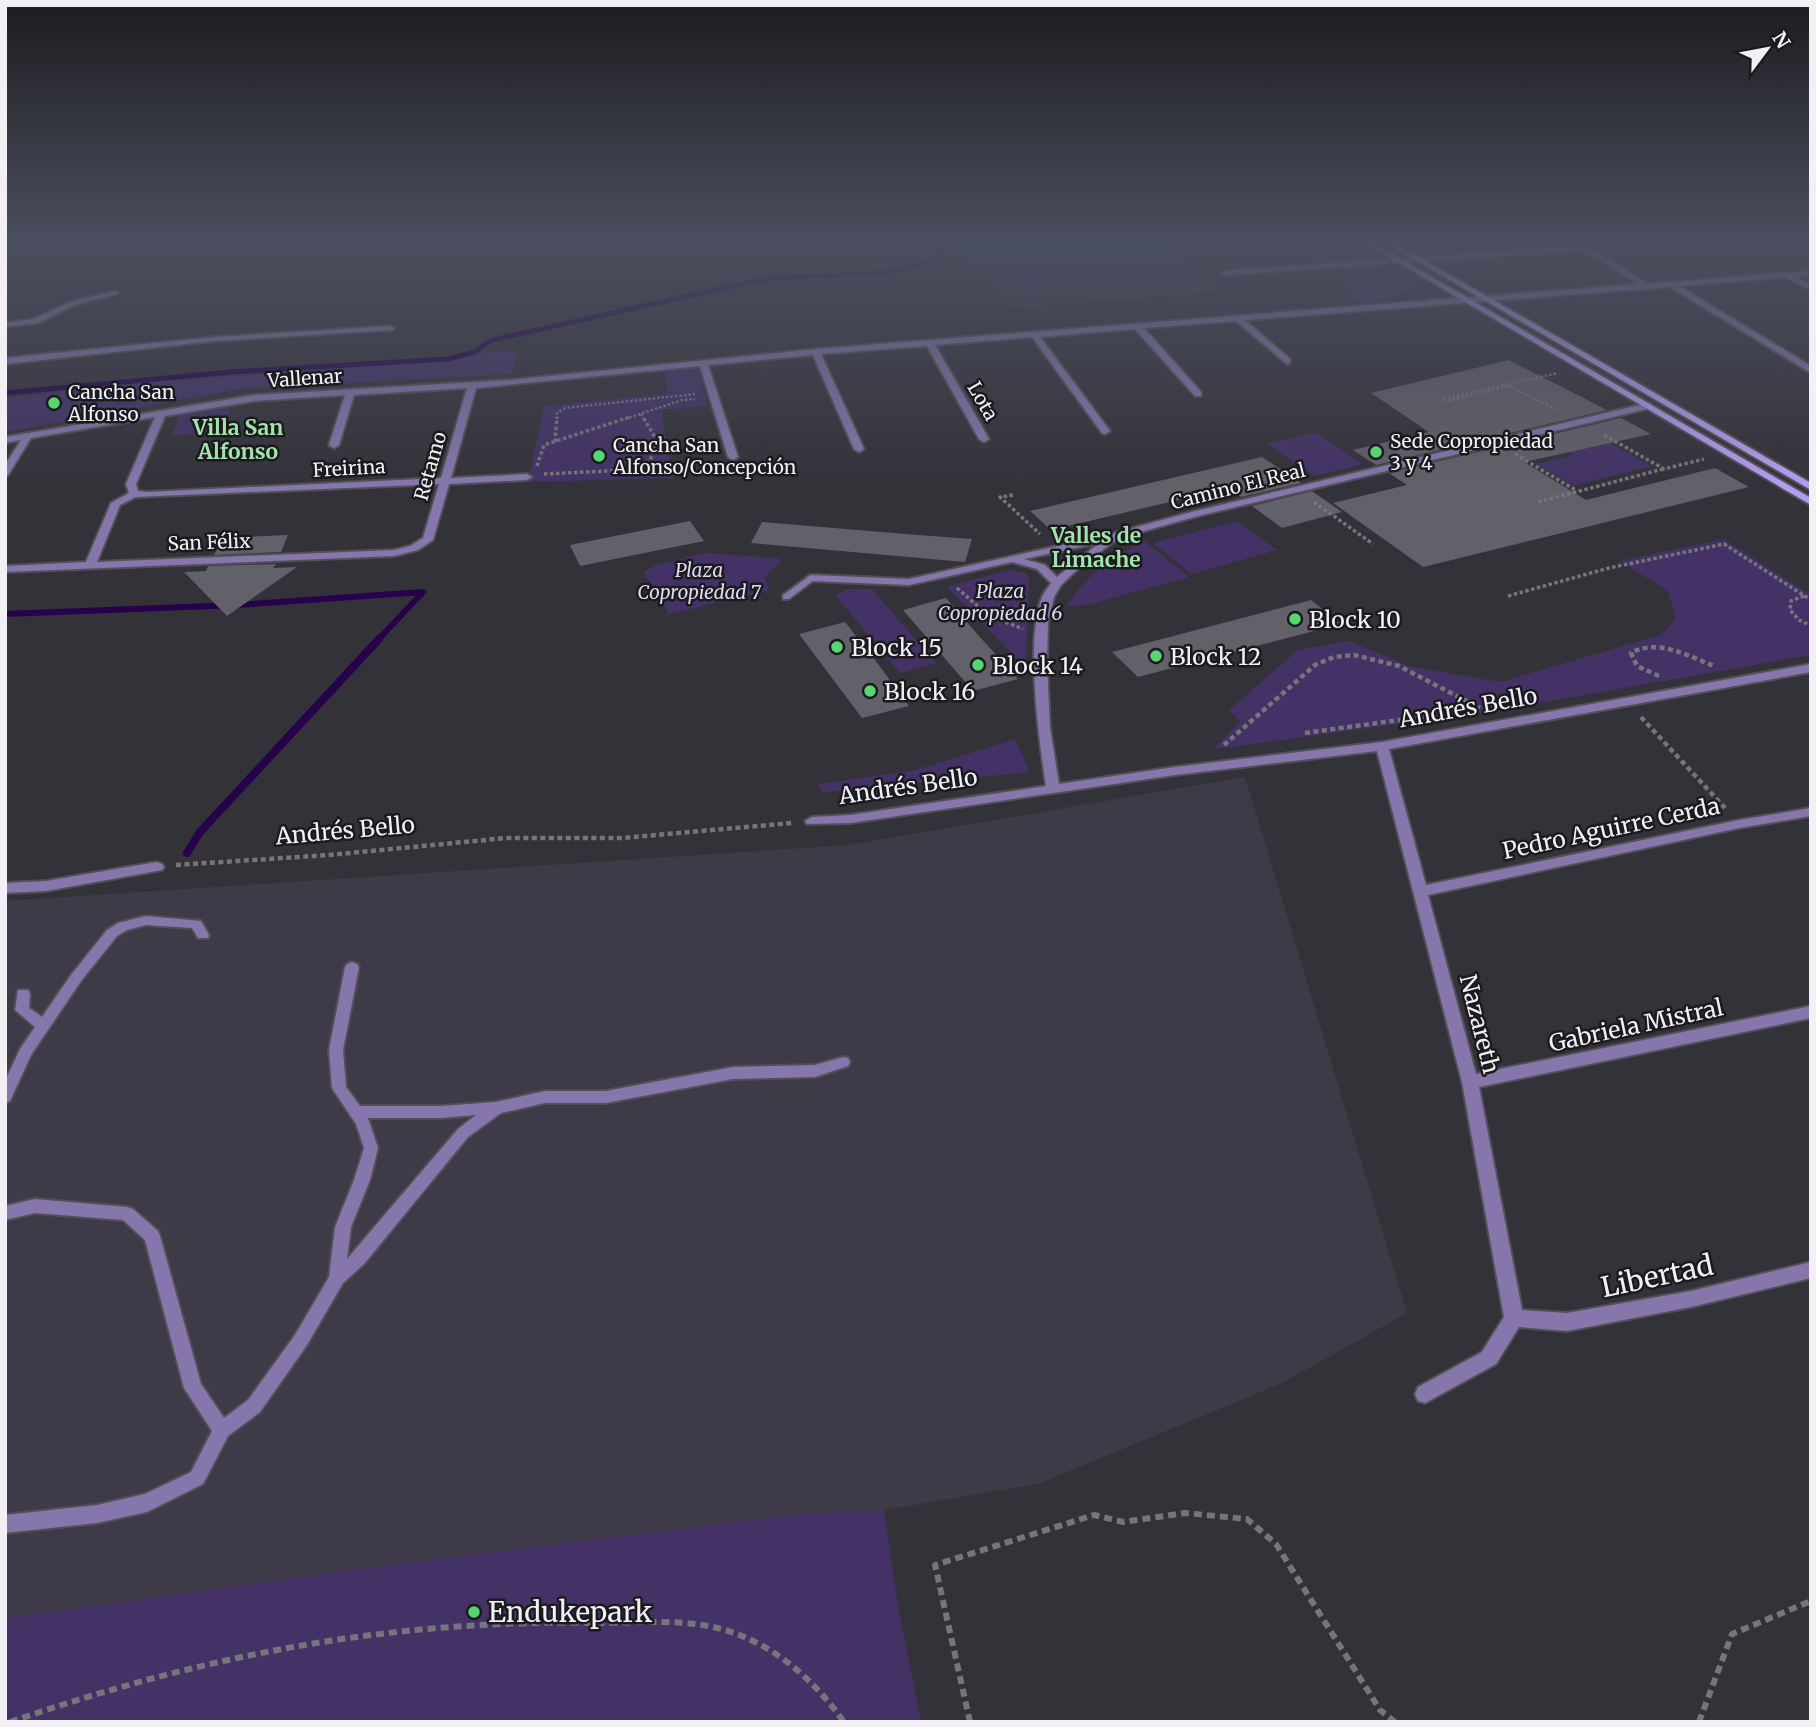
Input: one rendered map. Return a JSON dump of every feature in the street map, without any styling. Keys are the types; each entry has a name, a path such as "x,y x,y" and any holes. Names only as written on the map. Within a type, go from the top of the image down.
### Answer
{"street":[{"name":"Vallenar","path":"5,440 254,398 472,385 816,352 1180,323"},
{"path":"1242,323 1287,360"},
{"path":"1504,323 1811,502"},
{"path":"1528,323 1811,487"},
{"path":"1734,323 1811,370"},
{"path":"1137,326 1198,394"},
{"path":"5,361 215,340 390,328"},
{"path":"1034,335 1105,431"},
{"name":"Lota","path":"930,344 984,439"},
{"path":"816,352 859,449"},
{"path":"703,363 733,457"},
{"name":"Retamo","path":"414,548 428,540 472,385"},
{"path":"334,445 351,391"},
{"name":"Camino El Real","path":"1057,583 1115,536 1208,511 1648,407"},
{"path":"91,564 116,503 134,494 131,484 161,414"},
{"path":"5,473 28,436"},
{"name":"Freirina","path":"134,494 443,480 532,473"},
{"path":"811,578 909,582 1115,536"},
{"name":"San Félix","path":"5,569 394,553 414,548"},
{"path":"1007,560 1041,567 1057,583 1048,597 1041,636 1044,728 1053,789"},
{"name":"Andrés Bello","path":"812,821 850,819 1175,771 1382,746 1811,668"},
{"name":"Nazareth","path":"1382,746 1470,1082 1514,1318"},
{"name":"Pedro Aguirre Cerda","path":"1422,891 1739,824 1811,812"},
{"path":"5,888 46,886 157,867"},
{"name":"Gabriela Mistral","path":"1470,1082 1811,1012"},
{"name":"Libertad","path":"1514,1318 1567,1322 1691,1299 1811,1270"},
{"path":"1425,1394 1489,1358 1514,1318"}],"lane":[{"path":"5,325 23,323"},
{"path":"786,597 811,578"},
{"path":"5,1097 25,1053 76,978 86,970 104,940 127,924 152,918 196,924 203,935"},
{"path":"337,1278 343,1227 362,1180 371,1148 363,1122 339,1088 336,1051 352,967"},
{"path":"23,994 22,1010 44,1026"},
{"path":"356,1112 441,1112 497,1108 545,1097 606,1097 733,1073 815,1071 843,1062"},
{"path":"5,1524 97,1514 147,1503 197,1478 222,1430 254,1406 301,1340 337,1278 358,1259 463,1133 497,1108"},
{"path":"5,1213 35,1206 127,1214 152,1236 193,1388 222,1430"}],"path":[{"path":"1557,410 1513,387 1443,400 1567,371"},
{"path":"555,442 557,413 565,408 696,394"},
{"path":"1446,397 1452,397"},
{"path":"544,445 682,400 697,399 699,405 718,405"},
{"path":"532,473 648,469 656,439 641,414"},
{"path":"1604,435 1664,468"},
{"path":"1505,449 1578,491"},
{"path":"1538,502 1714,456"},
{"path":"1013,495 1000,497 1041,535"},
{"path":"1307,497 1373,544"},
{"path":"1508,596 1609,568 1724,544 1811,600"},
{"path":"943,576 988,615 1041,636"},
{"path":"1804,596 1791,601 1790,610 1811,626"},
{"path":"1651,679 1663,677 1644,670 1633,662 1631,653 1634,649 1661,648 1718,667 1704,670"},
{"path":"1224,745 1315,665 1322,660 1344,655 1367,656 1388,662 1480,708"},
{"path":"1626,701 1739,824"},
{"path":"1468,709 1492,706"},
{"path":"1293,735 1434,715"},
{"path":"1213,746 1235,743"},
{"name":"Andrés Bello","path":"157,867 329,855 506,838 622,838 812,821"},
{"path":"970,1722 935,1566 1094,1515 1123,1522 1185,1513 1247,1518 1276,1544 1380,1710 1395,1722"},
{"path":"1699,1722 1732,1634 1811,1601"},
{"path":"10,1722 132,1683 227,1659 318,1641 404,1629 570,1621 687,1624 721,1629 754,1641 784,1658 813,1681 844,1722"}],"shaded area":[{"path":"1245,777 1407,1313 1280,1384 1038,1484 884,1510 800,1514 420,1561 5,1618 5,901 849,845"}],"green space":[{"path":"518,350 512,374 241,389 5,432 5,398 113,385 450,360 488,352"},
{"path":"699,366 707,406 661,410 673,478 528,482 544,406 668,393 663,369"},
{"path":"233,400 222,431 171,436 182,410"},
{"path":"1586,430 1652,466 1573,486 1536,464 1573,455 1547,439"},
{"path":"1315,433 1363,464 1315,476 1267,444"},
{"path":"1237,521 1277,550 1192,574 1153,543"},
{"path":"1724,539 1811,595 1811,655 1487,712 1214,749 1240,721 1229,710 1298,650 1348,641 1412,667 1500,682 1661,635 1676,618 1668,591 1620,561"},
{"path":"1144,541 1189,577 1086,605 1067,606 1091,576"},
{"name":"Plaza Copropiedad 7","path":"704,553 777,558 782,561 767,574 765,580 770,590 669,614 644,572 654,566"},
{"name":"Plaza Copropiedad 6","path":"1009,570 1026,573 1029,578 1026,668 947,587"},
{"name":"Plaza Copropiedad 6","path":"846,589 872,589 936,663 900,673 836,596"},
{"path":"1015,739 1030,772 823,792 818,784 916,770"},
{"name":"Endukepark","path":"884,1510 898,1606 921,1722 5,1722 5,1618 420,1561 800,1514"}],"building":[{"path":"1509,360 1607,410 1376,465 1353,450 1429,432 1371,393"},
{"path":"1621,418 1651,434 1524,462 1586,500 1715,468 1749,487 1423,567 1333,503 1407,485 1389,473"},
{"path":"1262,457 1301,483 1241,497 1229,488 1051,530 1030,511"},
{"path":"1312,491 1342,512 1282,528 1252,506"},
{"path":"690,521 704,541 580,566 570,545"},
{"path":"762,522 972,539 965,562 751,543"},
{"path":"288,535 281,552 214,555 223,538"},
{"path":"276,564 273,568 297,567 227,616 184,572 206,571 208,566"},
{"path":"946,598 1018,679 973,691 903,610"},
{"path":"1311,600 1341,624 1138,677 1112,652"},
{"path":"845,622 909,706 862,718 799,634"}],"waterway":[{"path":"5,393 230,372 448,359 474,352 492,340 570,323"},
{"path":"5,614 237,605 423,592 377,641"},
{"path":"187,853 200,832 379,639"}],"place":[{"name":"Cancha San Alfonso","path":"54,403"},
{"name":"Sede Copropiedad 3 y 4","path":"1376,452"},
{"name":"Cancha San Alfonso/Concepción","path":"599,456"},
{"name":"Block 10","path":"1295,619"},
{"name":"Block 15","path":"837,647"},
{"name":"Block 12","path":"1156,656"},
{"name":"Block 14","path":"978,665"},
{"name":"Block 16","path":"870,691"},
{"name":"Endukepark","path":"474,1612"}],"district":[{"name":"Villa San Alfonso","path":"238,439"},
{"name":"Valles de Limache","path":"1096,547"}]}
